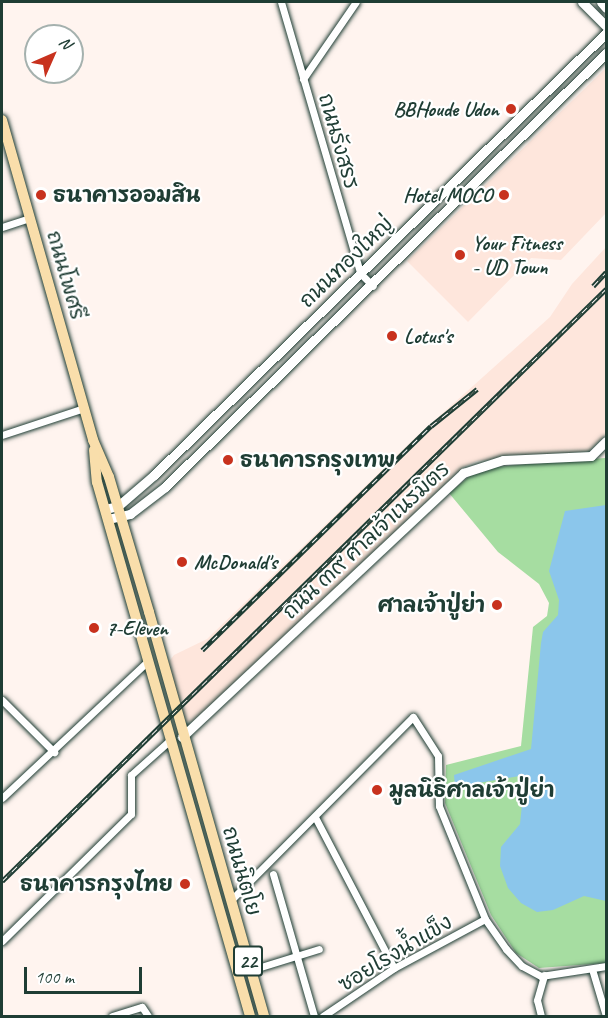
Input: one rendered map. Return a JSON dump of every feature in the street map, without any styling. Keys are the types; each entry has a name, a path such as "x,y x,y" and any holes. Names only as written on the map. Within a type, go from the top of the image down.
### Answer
{"main road":[{"name":"ถนนโพศรี","path":"2,120 93,440 118,506 182,737"},
{"name":"ถนนโพศรี","path":"93,440 97,482 170,740"},
{"path":"97,482 109,534 118,552"},
{"path":"170,740 182,737"},
{"name":"ถนนนิตโย","path":"182,737 264,1017"},
{"name":"ถนนนิตโย","path":"170,740 250,1017"}],"street":[{"name":"ถนนรังสรร","path":"281,2 360,273 373,286"},
{"path":"303,79 356,2"},
{"path":"582,2 606,26"},
{"path":"601,2 606,8"},
{"name":"ถนนทองใหญ่","path":"107,514 154,475 606,33"},
{"name":"ถนนทองใหญ่","path":"121,518 165,487 373,286 606,53"},
{"path":"2,227 29,218"},
{"path":"2,435 84,408"},
{"name":"ถนน ๓๙ ศาลเจ้าเนรมิตร","path":"182,737 463,473 503,460 583,458 605,445"},
{"path":"154,475 165,487"},
{"path":"107,514 121,518"},
{"path":"2,798 54,753 147,662"},
{"path":"2,700 54,753"},
{"path":"232,902 413,717 438,756 439,806 485,919 522,966 544,975 606,966"},
{"path":"2,941 131,814 131,775 170,740"},
{"path":"315,817 394,968"},
{"path":"273,874 314,1017"},
{"name":"ซอยโรงน้ำแข็ง","path":"323,1017 394,968 485,919"},
{"path":"250,970 320,949"},
{"path":"592,969 606,1017"},
{"path":"541,1017 537,1000 544,975"},
{"path":"112,1017 142,1007 148,1017"}],"shaded area":[{"path":"606,68 606,213 561,260 531,258 468,322 407,261"},
{"path":"606,247 606,434 589,451 477,461 463,467 255,666 193,722 184,721 167,664 174,655 207,639 415,438 550,317 572,284"}],"green space":[{"path":"605,458 606,963 539,968 516,953 491,915 445,803 446,765 521,746 533,627 547,616 549,603 539,584 498,552 449,493 471,475 494,467"}],"water":[{"path":"606,505 606,901 584,896 553,910 537,912 521,903 508,888 500,866 501,847 520,824 525,775 455,787 454,775 531,749 543,632 558,615 559,600 549,571 565,511"}],"railway":[{"path":"593,286 606,272"},
{"path":"2,881 606,289"},
{"path":"202,650 431,426 477,389"}],"place":[{"name":"BBHoude Udon","path":"511,109"},
{"name":"ธนาคารออมสิน","path":"41,195"},
{"name":"Hotel MOCO","path":"504,195"},
{"name":"Your Fitness - UD Town","path":"460,255"},
{"name":"Lotus's","path":"392,336"},
{"name":"ธนาคารกรุงเทพ","path":"228,460"},
{"name":"McDonald's","path":"182,562"},
{"name":"ศาลเจ้าปู่ย่า","path":"497,605"},
{"name":"7-Eleven","path":"94,628"},
{"name":"มูลนิธิศาลเจ้าปู่ย่า","path":"377,790"},
{"name":"ธนาคารกรุงไทย","path":"185,884"}]}
